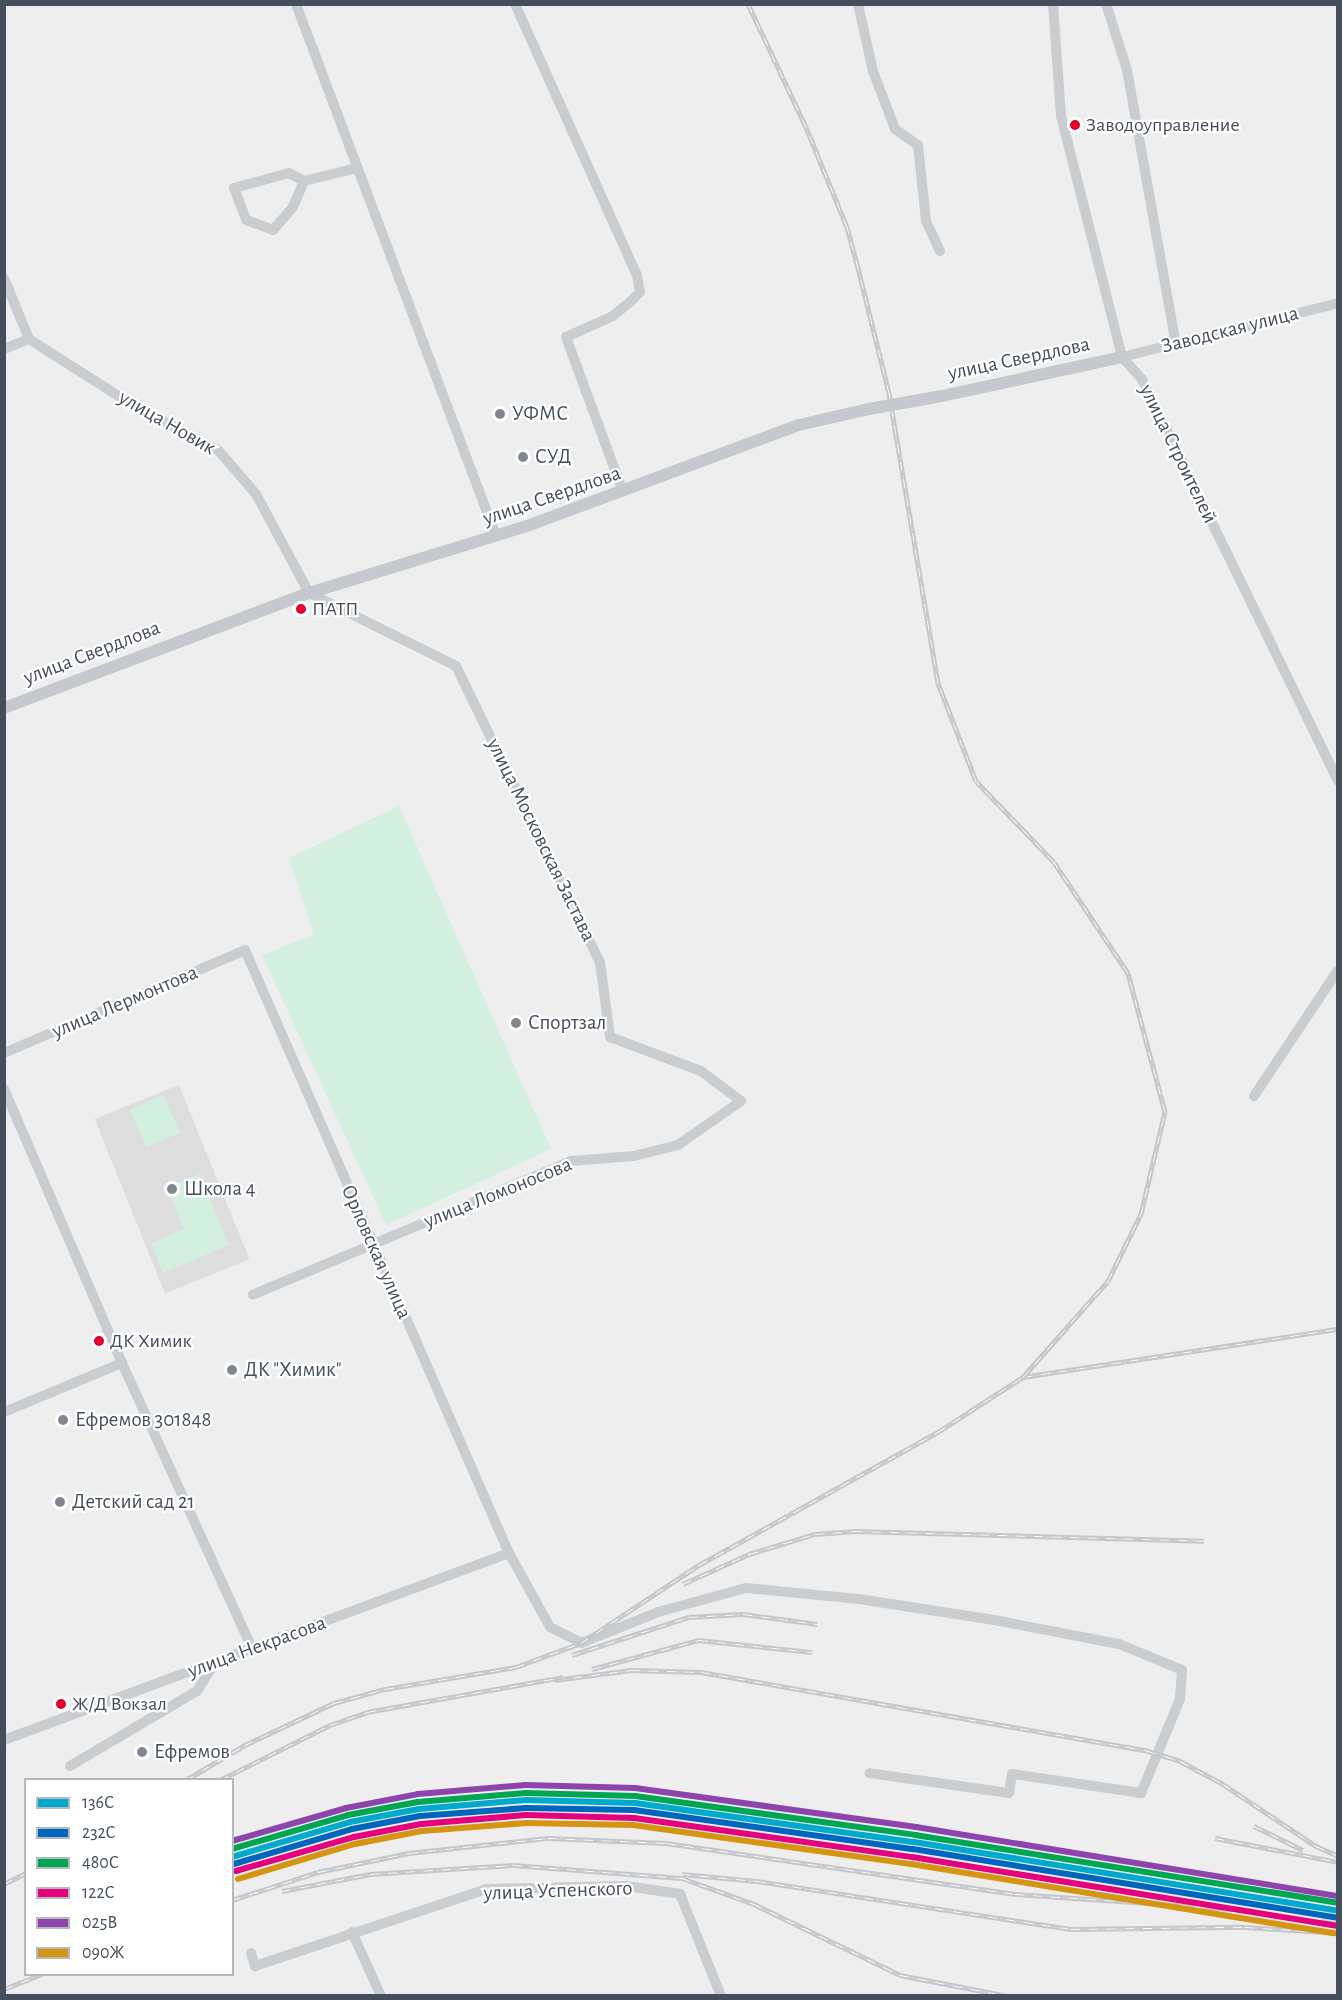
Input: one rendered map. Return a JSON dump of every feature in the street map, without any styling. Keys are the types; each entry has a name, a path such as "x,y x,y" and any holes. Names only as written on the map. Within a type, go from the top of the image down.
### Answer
{"main road":[{"name":"улица Свердлова","path":"4,708 309,593 496,536 623,492 799,425 1122,357"}],"street":[{"path":"296,4 496,536"},
{"path":"515,4 638,275 640,292 630,302 613,316 566,337 623,492"},
{"path":"858,4 873,71 895,129 918,146 926,221 940,251"},
{"name":"улица Строителей","path":"1053,4 1061,116 1122,357 1142,379 1338,781"},
{"path":"1106,4 1127,70 1176,345"},
{"path":"304,181 292,207 273,230 246,220 234,188 289,173 304,181 357,168"},
{"path":"4,278 29,339 4,348"},
{"name":"Заводская улица","path":"1122,357 1338,303"},
{"name":"улица Новик","path":"29,339 131,404 218,450 256,494 309,593"},
{"name":"улица Московская Застава","path":"309,593 456,666 600,962 610,1037 700,1071 741,1101"},
{"name":"улица Лермонтова","path":"4,1053 245,950"},
{"name":"Орловская улица","path":"245,950 509,1553 550,1627 581,1643 658,1612 746,1588 871,1601 1119,1644 1182,1671 1180,1699 1141,1793 1012,1774 1009,1793 869,1773"},
{"path":"1254,1096 1338,970"},
{"path":"4,1089 122,1363 252,1648"},
{"name":"улица Ломоносова","path":"253,1295 571,1161 634,1156 678,1145 741,1101"},
{"path":"4,1412 122,1363"},
{"name":"улица Некрасова","path":"4,1740 509,1553"},
{"path":"70,1766 197,1691 215,1662"},
{"name":"улица Успенского","path":"251,1953 255,1966 487,1889 626,1886 680,1894 718,1990"},
{"path":"352,1932 381,1995"}],"shaded area":[{"name":"Школа 4","path":"179,1085 249,1259 165,1293 95,1119"}],"green space":[{"path":"399,806 551,1149 386,1225 262,955 314,935 289,858"},
{"path":"164,1095 180,1133 146,1147 130,1109"},
{"path":"200,1174 229,1245 163,1273 151,1243 184,1229 167,1187"}],"railway":[{"path":"189,1778 245,1745 334,1703 385,1689 516,1667 581,1643 699,1565 938,1432 1023,1377 1108,1281 1141,1214 1165,1112 1128,973 1054,862 976,781 938,683 889,393 847,227 806,127 748,4"},
{"path":"1023,1377 1338,1329"},
{"path":"683,1584 749,1554 815,1534 854,1531 1204,1541"},
{"path":"572,1655 689,1617 743,1614 817,1624"},
{"path":"592,1669 699,1640 812,1652"},
{"path":"555,1680 631,1670 701,1672 1148,1751 1180,1761 1223,1784 1316,1846 1338,1856"},
{"path":"224,1778 330,1725 367,1712 563,1677"},
{"path":"1254,1826 1303,1850"},
{"path":"234,1899 318,1872 409,1853 548,1838 666,1843 1015,1894 1252,1910"},
{"path":"1215,1838 1338,1862"},
{"path":"282,1891 370,1874 513,1865 682,1878 754,1904 900,1975 1008,1996"},
{"path":"4,1884 24,1874"},
{"path":"682,1874 757,1881 1071,1929 1245,1927 1338,1933"},
{"path":"1321,1921 1338,1924"},
{"path":"4,1989 37,1976"}],"transit line":[{"name":"025В","path":"234,1840 346,1808 418,1794 526,1785 635,1788 916,1827 1338,1896"},
{"name":"480С","path":"234,1848 348,1815 418,1802 526,1793 635,1796 915,1835 1338,1903"},
{"name":"136С","path":"234,1856 350,1822 419,1809 526,1800 635,1803 914,1842 1338,1911"},
{"name":"232C","path":"234,1864 352,1829 420,1816 526,1808 634,1810 913,1849 1337,1918"},
{"name":"122С","path":"236,1871 354,1837 421,1824 526,1815 634,1818 912,1857 1336,1926"},
{"name":"090Ж","path":"238,1879 355,1844 422,1831 527,1823 633,1825 911,1864 1334,1933"}],"place":[{"name":"Заводоуправление","path":"1075,125"},
{"name":"УФМС","path":"500,414"},
{"name":"СУД","path":"523,457"},
{"name":"ПАТП","path":"301,609"},
{"name":"Спортзал","path":"516,1023"},
{"name":"Школа 4","path":"172,1189"},
{"name":"ДК Химик","path":"99,1341"},
{"name":"ДК \"Химик\"","path":"232,1370"},
{"name":"Ефремов 301848","path":"63,1420"},
{"name":"Детский сад 21","path":"60,1502"},
{"name":"Ж/Д Вокзал","path":"61,1704"},
{"name":"Ефремов","path":"142,1752"}]}
